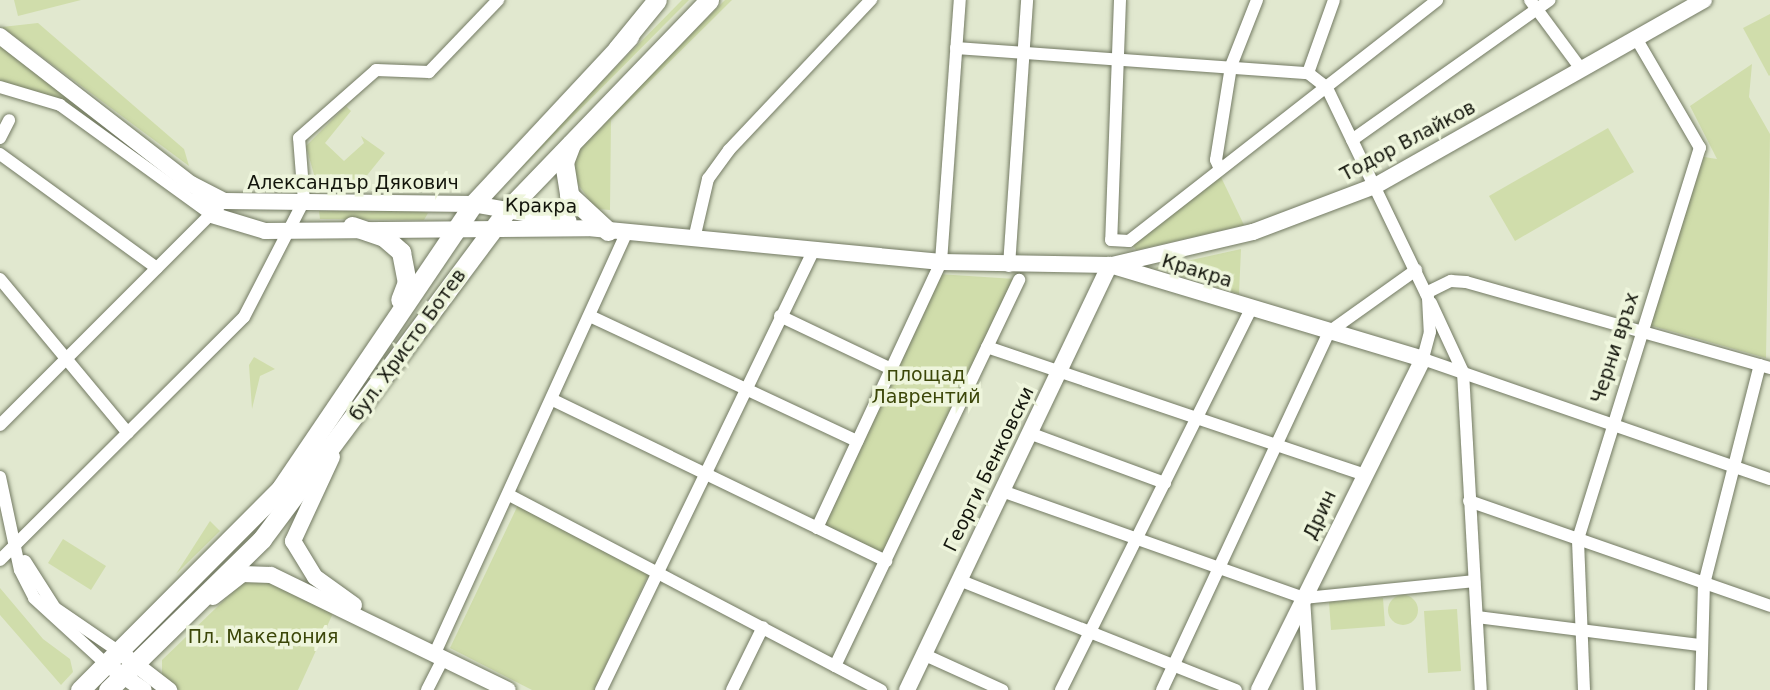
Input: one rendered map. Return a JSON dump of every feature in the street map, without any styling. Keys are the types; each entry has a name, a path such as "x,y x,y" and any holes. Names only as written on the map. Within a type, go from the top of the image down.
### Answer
{"main road":[{"path":"617,49 657,0"},
{"name":"бул. Христо Ботев","path":"108,690 122,665 281,488 472,204 666,0"},
{"name":"бул. Христо Ботев","path":"80,690 122,665 175,627 262,539 344,435 508,209 709,0"},
{"path":"574,139 564,162 569,195 617,232"},
{"path":"352,226 384,237 405,260 407,282 393,319"}],"street":[{"path":"0,560 244,317 294,230 304,201 299,138 376,70 429,72 498,0"},
{"path":"694,239 708,179 729,150 871,0"},
{"path":"817,528 941,262 960,0"},
{"path":"1009,266 1027,0"},
{"path":"1120,0 1120,58 1111,240 1129,241 1437,0"},
{"path":"1220,169 1216,160 1231,66 1257,0"},
{"path":"1308,74 1334,0"},
{"path":"1352,140 1534,4 1550,0"},
{"name":"Тодор Влайков","path":"1110,265 1254,233 1375,186 1704,0"},
{"path":"1534,4 1581,69"},
{"name":"Александър Дякович","path":"0,36 199,189 224,201 472,204 508,209"},
{"name":"Черни връх","path":"1584,690 1578,539 1612,422 1700,148 1636,38"},
{"path":"956,48 1231,66 1308,74 1327,88 1463,372 1481,690"},
{"path":"0,87 60,105 212,215 265,231 352,226 494,227"},
{"path":"0,138 9,120"},
{"path":"0,154 157,268"},
{"path":"199,189 212,215"},
{"path":"0,425 224,201"},
{"name":"Кракра","path":"508,209 617,232 941,262 1009,266 1110,265 1423,359 1612,422 1770,479"},
{"name":"Кракра","path":"494,227 588,228"},
{"path":"428,690 439,655 592,317 617,232"},
{"path":"601,690 701,474 814,249"},
{"name":"Георги Бенковски","path":"907,690 1110,265"},
{"path":"1162,690 1272,444 1329,332 1416,270"},
{"path":"0,279 128,433"},
{"path":"835,666 1019,280"},
{"path":"1427,296 1451,281 1466,282 1765,366 1731,465 1704,584 1699,645 1701,690"},
{"path":"1423,359 1427,296"},
{"path":"1061,690 1251,309"},
{"path":"592,317 857,441"},
{"path":"780,317 891,369"},
{"path":"987,347 1363,474"},
{"name":"Дрин","path":"1259,690 1363,474 1423,359"},
{"path":"555,401 701,474 886,561"},
{"path":"1030,433 1165,482"},
{"path":"344,435 293,541 315,577 384,627"},
{"path":"0,477 16,546 55,608 122,665 145,690"},
{"path":"1002,491 1135,541 1304,598 1474,582"},
{"path":"511,496 881,690"},
{"path":"1469,501 1770,606"},
{"path":"175,627 254,571 384,627 508,690"},
{"path":"959,580 1236,690"},
{"path":"1304,598 1310,690"},
{"path":"1477,617 1699,645"},
{"path":"732,690 763,626"},
{"path":"925,655 1002,690"},
{"path":"122,665 169,690"}],"green space":[{"path":"14,0 81,0 18,16"},
{"path":"682,0 689,0 513,177 556,128"},
{"path":"725,0 732,0 611,120 610,210 596,209 575,180 573,160 582,144"},
{"path":"1770,14 1770,75 1769,76 1743,28"},
{"path":"38,23 184,149 189,166 2,27"},
{"path":"0,36 141,156 60,105 0,87"},
{"path":"1752,64 1749,97 1770,134 1766,358 1649,325 1704,157 1717,159 1690,106"},
{"path":"346,106 351,111 325,143 344,161 364,143 361,136 385,153 356,189 318,189 306,146"},
{"path":"1608,128 1634,172 1515,241 1489,196"},
{"path":"1220,175 1244,225 1136,250 1131,242"},
{"path":"409,209 428,213 424,220 320,219 319,211"},
{"path":"1241,249 1239,294 1155,268"},
{"name":"площад Лаврентий","path":"938,274 1015,279 885,557 821,526"},
{"path":"254,357 275,369 260,376 252,409 249,365"},
{"path":"518,505 649,573 594,690 532,690 450,648"},
{"path":"210,521 220,531 176,574"},
{"path":"63,539 106,566 91,590 48,563"},
{"name":"Пл. Македония","path":"263,577 334,611 298,690 179,690 162,677 162,660 244,581"},
{"path":"0,588 43,639 70,659 73,672 61,685 0,615"},
{"path":"1403,595 1414,599 1418,610 1414,621 1403,625 1392,621 1388,610 1392,599"},
{"path":"1383,598 1385,626 1331,630 1329,602"},
{"path":"1457,609 1461,671 1428,673 1424,611"}]}
